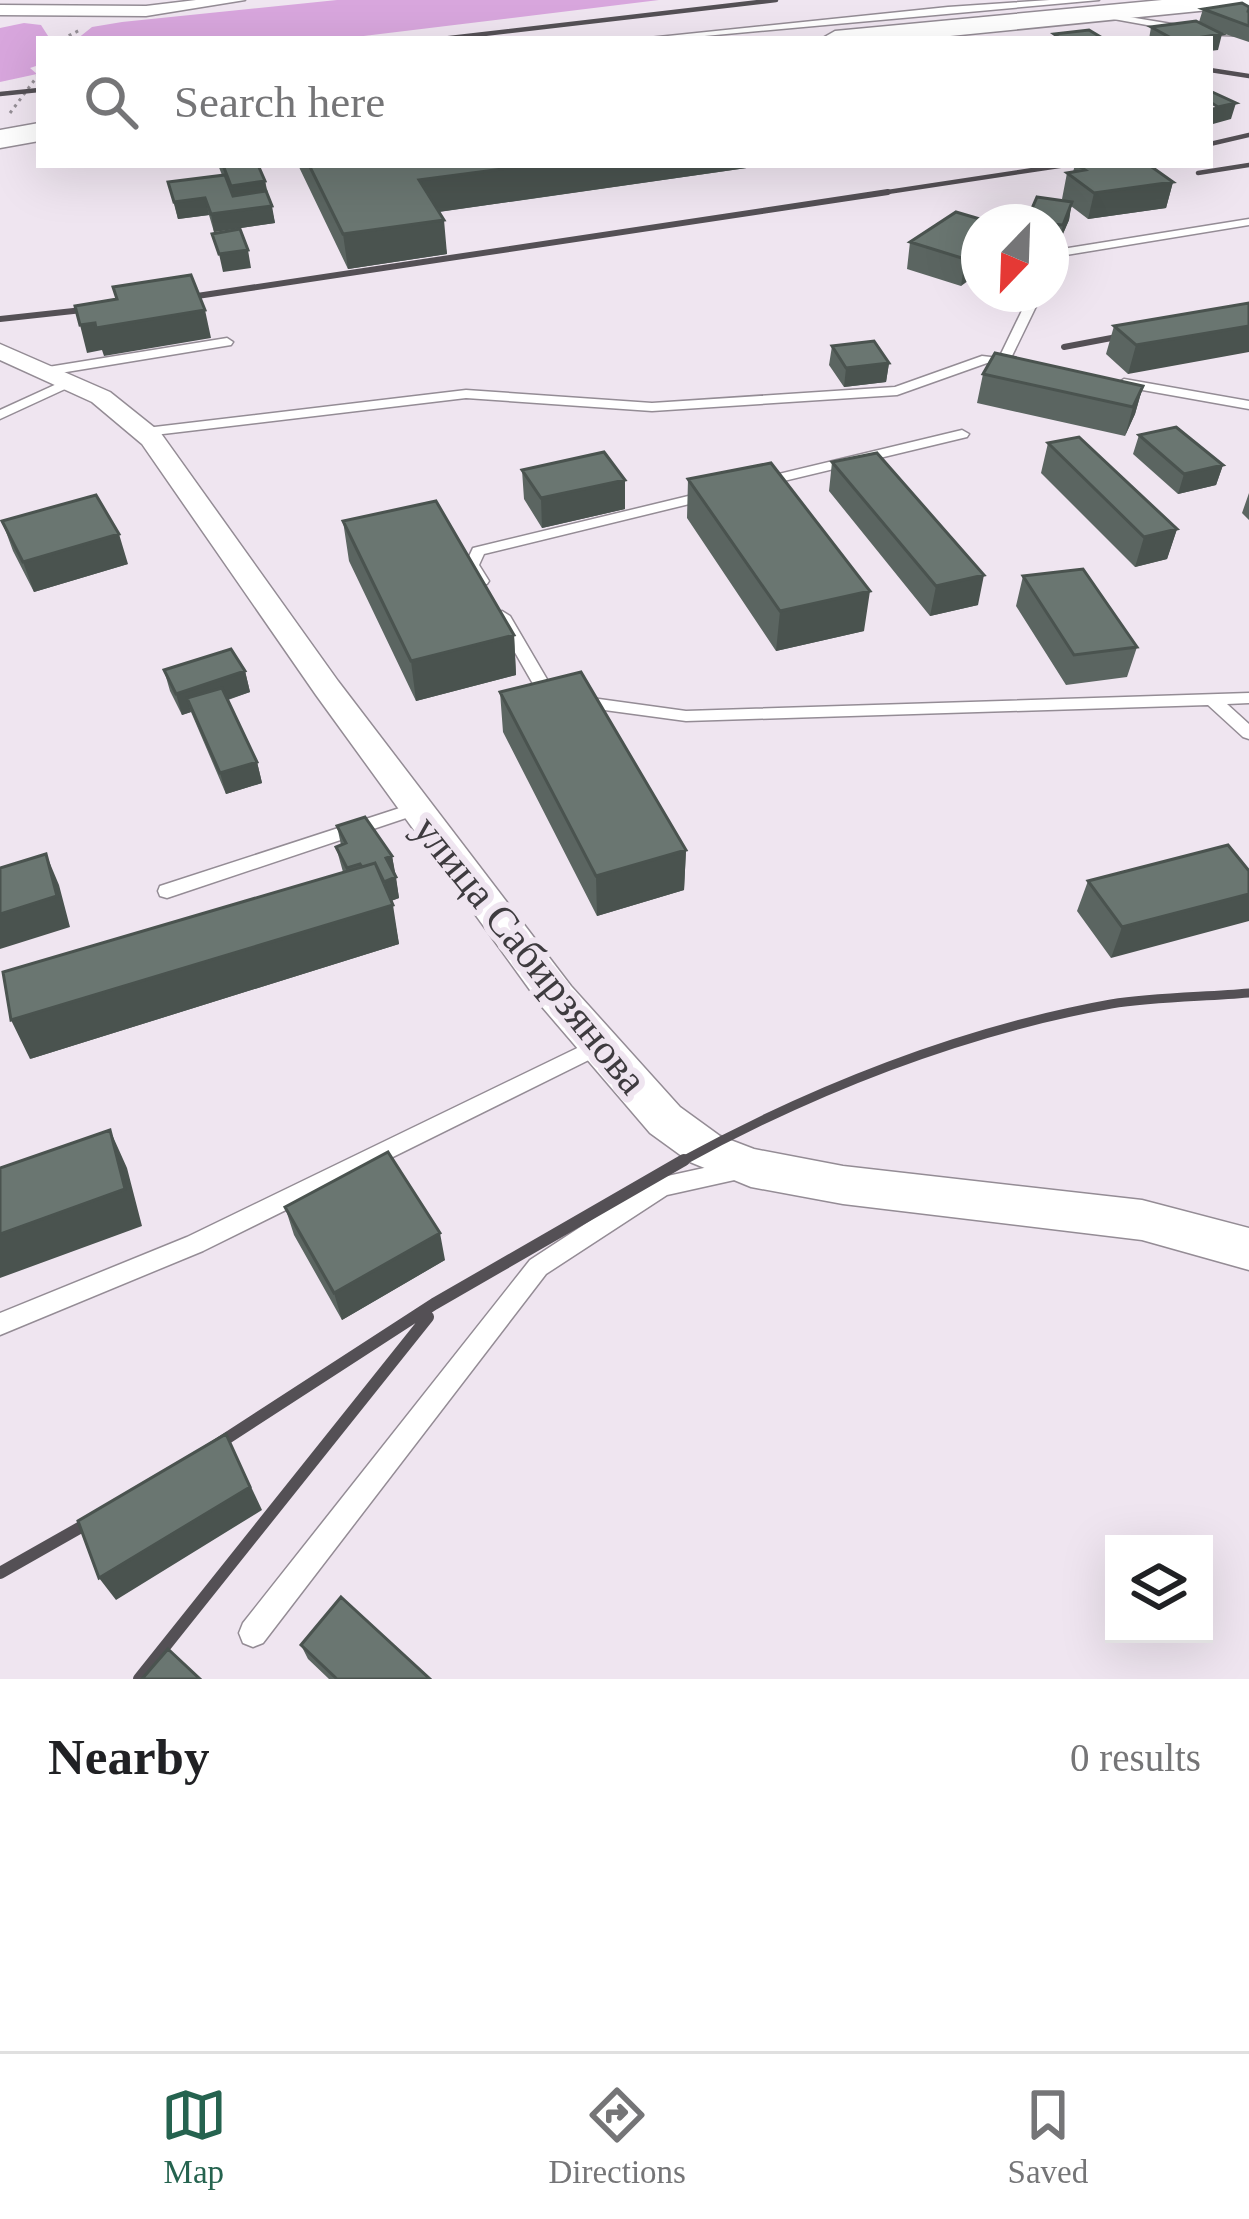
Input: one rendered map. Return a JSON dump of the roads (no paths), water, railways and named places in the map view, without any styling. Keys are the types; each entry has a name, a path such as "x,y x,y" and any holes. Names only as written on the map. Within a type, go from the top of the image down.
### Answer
{"main road":[{"path":"861,36 1101,8 1244,0"}],"street":[{"path":"2,7 146,10 237,0"},
{"name":"улица Сабирзянова","path":"0,351 60,376 130,417 146,432 415,809 557,997 665,1120 705,1149 751,1168 843,1185 1142,1220 1249,1249"}],"lane":[{"path":"678,36 901,16 922,4 968,11 1101,8 1207,36"},
{"path":"1213,38 1249,33"},
{"path":"1069,251 1249,222"},
{"path":"1003,362 1027,312"},
{"path":"0,415 60,376 227,341"},
{"path":"146,432 466,394 652,407 897,391 986,359 1025,366"},
{"path":"1115,382 1249,405"},
{"path":"962,434 478,550 472,565 542,686 566,700 686,716 1249,698"},
{"path":"1213,700 1249,733"},
{"path":"167,892 415,809"},
{"path":"0,1324 195,1244 600,1045"},
{"path":"253,1634 538,1268 662,1186 751,1168"}],"railway":[{"path":"467,36 776,0"},
{"path":"1213,70 1249,76"},
{"path":"0,94 36,90"},
{"path":"1213,143 1249,135"},
{"path":"1198,173 1249,165"},
{"path":"868,195 1046,168"},
{"path":"164,301 888,192"},
{"path":"0,319 110,307"},
{"path":"1064,347 1143,332"},
{"path":"679,1163 835,1088 999,1030 1111,1004 1249,993"},
{"path":"198,1457 434,1304 684,1160"},
{"path":"139,1679 428,1317"},
{"path":"0,1573 111,1510"}]}
